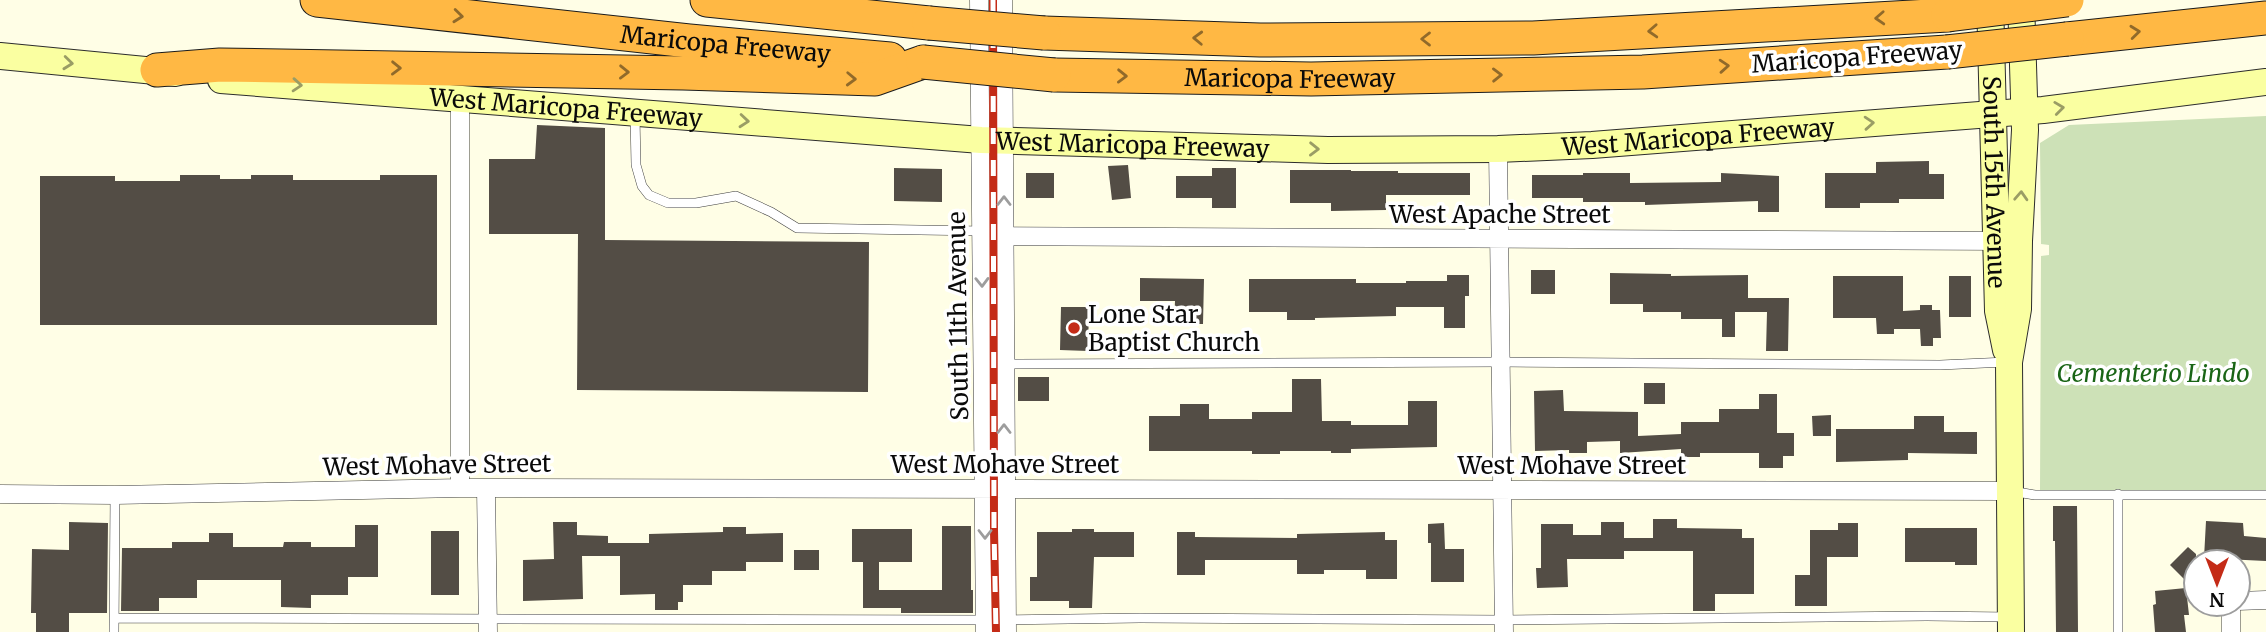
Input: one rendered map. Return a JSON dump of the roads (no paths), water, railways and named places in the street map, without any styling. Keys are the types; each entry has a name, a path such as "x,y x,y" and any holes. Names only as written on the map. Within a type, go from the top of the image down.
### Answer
{"highway":[{"name":"Maricopa Freeway","path":"317,0 689,41 1054,75 1311,79 1643,72 1947,52 2266,18"},
{"name":"Maricopa Freeway","path":"707,0 1044,33 1260,40 1534,38 1948,15 2069,0"},
{"path":"841,0 882,5 929,23"},
{"path":"157,70 247,65 875,79 923,62"}],"main road":[{"name":"South 15th Avenue","path":"1990,0 1992,115 2018,309 2009,362 2011,624"},
{"name":"South 15th Avenue","path":"2007,241 2025,111 2021,0"},
{"name":"West Maricopa Freeway","path":"0,56 157,70 219,80 992,140 1314,149 1498,149 1592,145 1992,115 2266,82"}],"street":[{"name":"South 11th Avenue","path":"979,0 1004,237 1007,626"},
{"name":"South 11th Avenue","path":"985,626 982,234 1003,0"},
{"path":"460,99 460,488"},
{"path":"1498,149 1504,626"},
{"name":"West Apache Street","path":"982,234 1004,237 2007,241"},
{"name":"West Mohave Street","path":"0,494 115,495 460,488 2010,491"},
{"path":"486,488 488,626"}],"lane":[{"path":"635,112 636,164 642,186 649,195 668,203 695,203 736,197 771,212 797,228 982,234"},
{"path":"1005,364 1501,362 1940,365 2009,362"},
{"path":"2010,491 2035,495 2266,495"},
{"path":"2118,494 2118,632"},
{"path":"114,632 115,495"},
{"path":"1007,626 1140,618 1504,626 1927,616 2011,624"},
{"path":"114,618 488,626 746,618 985,626"}],"railway":[{"path":"993,0 996,632"}],"place":[{"name":"Lone Star Baptist Church","path":"1074,328"}],"park label":[{"name":"Cementerio Lindo","path":"2153,373"}]}
